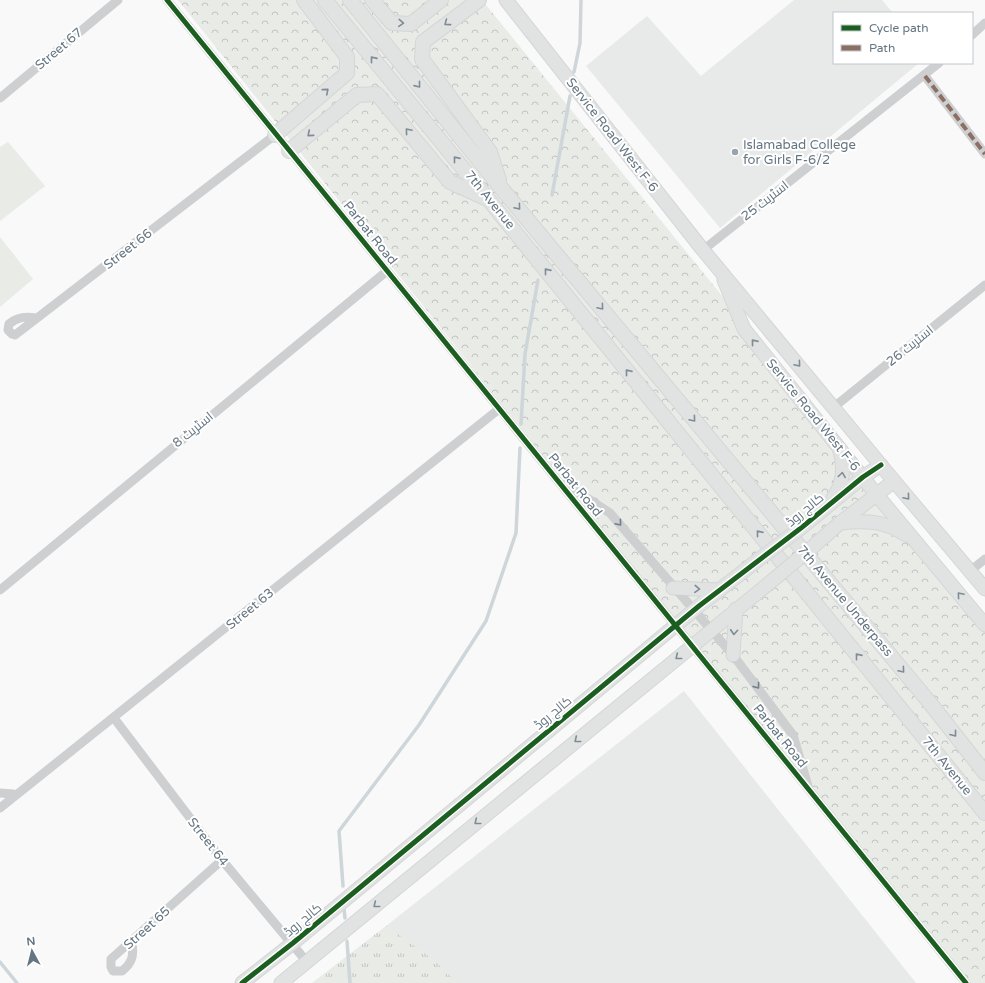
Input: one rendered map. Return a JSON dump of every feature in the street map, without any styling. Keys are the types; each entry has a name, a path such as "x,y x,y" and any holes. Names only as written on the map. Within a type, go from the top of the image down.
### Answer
{"main road":[{"path":"276,135 347,73 347,57 304,0"},
{"name":"7th Avenue","path":"325,0 653,402"},
{"name":"7th Avenue","path":"350,0 502,188 669,389"},
{"path":"372,0 392,23 411,24 441,0"},
{"path":"479,0 423,42 422,59 490,152 502,188"},
{"path":"289,151 357,95 377,94 450,182 489,200"},
{"name":"7th Avenue Underpass","path":"669,389 930,703"},
{"name":"7th Avenue Underpass","path":"653,402 909,719"},
{"name":"7th Avenue","path":"930,703 985,773"},
{"name":"7th Avenue","path":"909,719 983,812"}],"street":[{"name":"Street 67","path":"0,98 118,0"},
{"name":"Parbat Road","path":"167,0 966,983"},
{"name":"Service Road West F-6","path":"506,0 703,250 985,589"},
{"path":"973,34 985,23"},
{"name":"اسٹریٹ 25","path":"703,250 925,76 938,64"},
{"path":"925,76 985,154"},
{"name":"Street 66","path":"36,318 28,317 13,320 8,324 8,330 15,335 276,135"},
{"name":"Service Road West F-6","path":"720,269 744,329 876,494 985,625"},
{"name":"اسٹریٹ 8","path":"0,590 387,271"},
{"name":"اسٹریٹ 26","path":"834,407 985,286"},
{"name":"Street 63","path":"0,808 499,409"},
{"path":"828,504 838,491 843,476 842,459 837,444"},
{"name":"کالج روڈ","path":"242,983 675,626 801,528 828,504 881,465"},
{"name":"Parbat Road","path":"554,477 610,512 733,655 794,735 809,789"},
{"path":"281,983 773,580 840,523 894,481"},
{"path":"840,523 859,521 878,523 897,529 913,539"},
{"path":"970,571 985,559"},
{"path":"674,588 720,590"},
{"path":"733,655 736,609"},
{"name":"Street 64","path":"114,718 222,860 307,962"},
{"path":"0,793 14,794"},
{"name":"Street 65","path":"132,943 133,959 122,971 113,971 110,963 111,959 222,860"}],"shaded area":[{"name":"Islamabad College for Girls F-6/2","path":"794,0 882,0 892,12 833,12 833,64 918,64 720,228 586,66 647,16 701,76"},
{"path":"684,691 916,983 384,983 359,955 386,926"}],"green space":[{"path":"178,0 482,0 985,620 985,983 966,983"},
{"path":"8,142 45,186 0,221 0,147"},
{"path":"0,237 33,279 0,307"},
{"path":"386,926 434,960 457,983 312,983"}],"waterway":[{"path":"574,72 580,43 581,0"},
{"path":"552,195 570,96"},
{"path":"521,424 525,354 538,280"},
{"path":"343,886 339,831 419,725 486,621 516,533 520,448"},
{"path":"344,909 345,918"},
{"path":"347,941 350,983"},
{"path":"0,962 17,983"}],"marked path":[{"path":"925,76 985,154"}],"cycle path":[{"path":"167,0 966,983"},
{"path":"242,983 293,943 699,606 801,528 863,477 881,465"}],"place":[{"name":"Islamabad College for Girls F-6/2","path":"735,152"}]}
